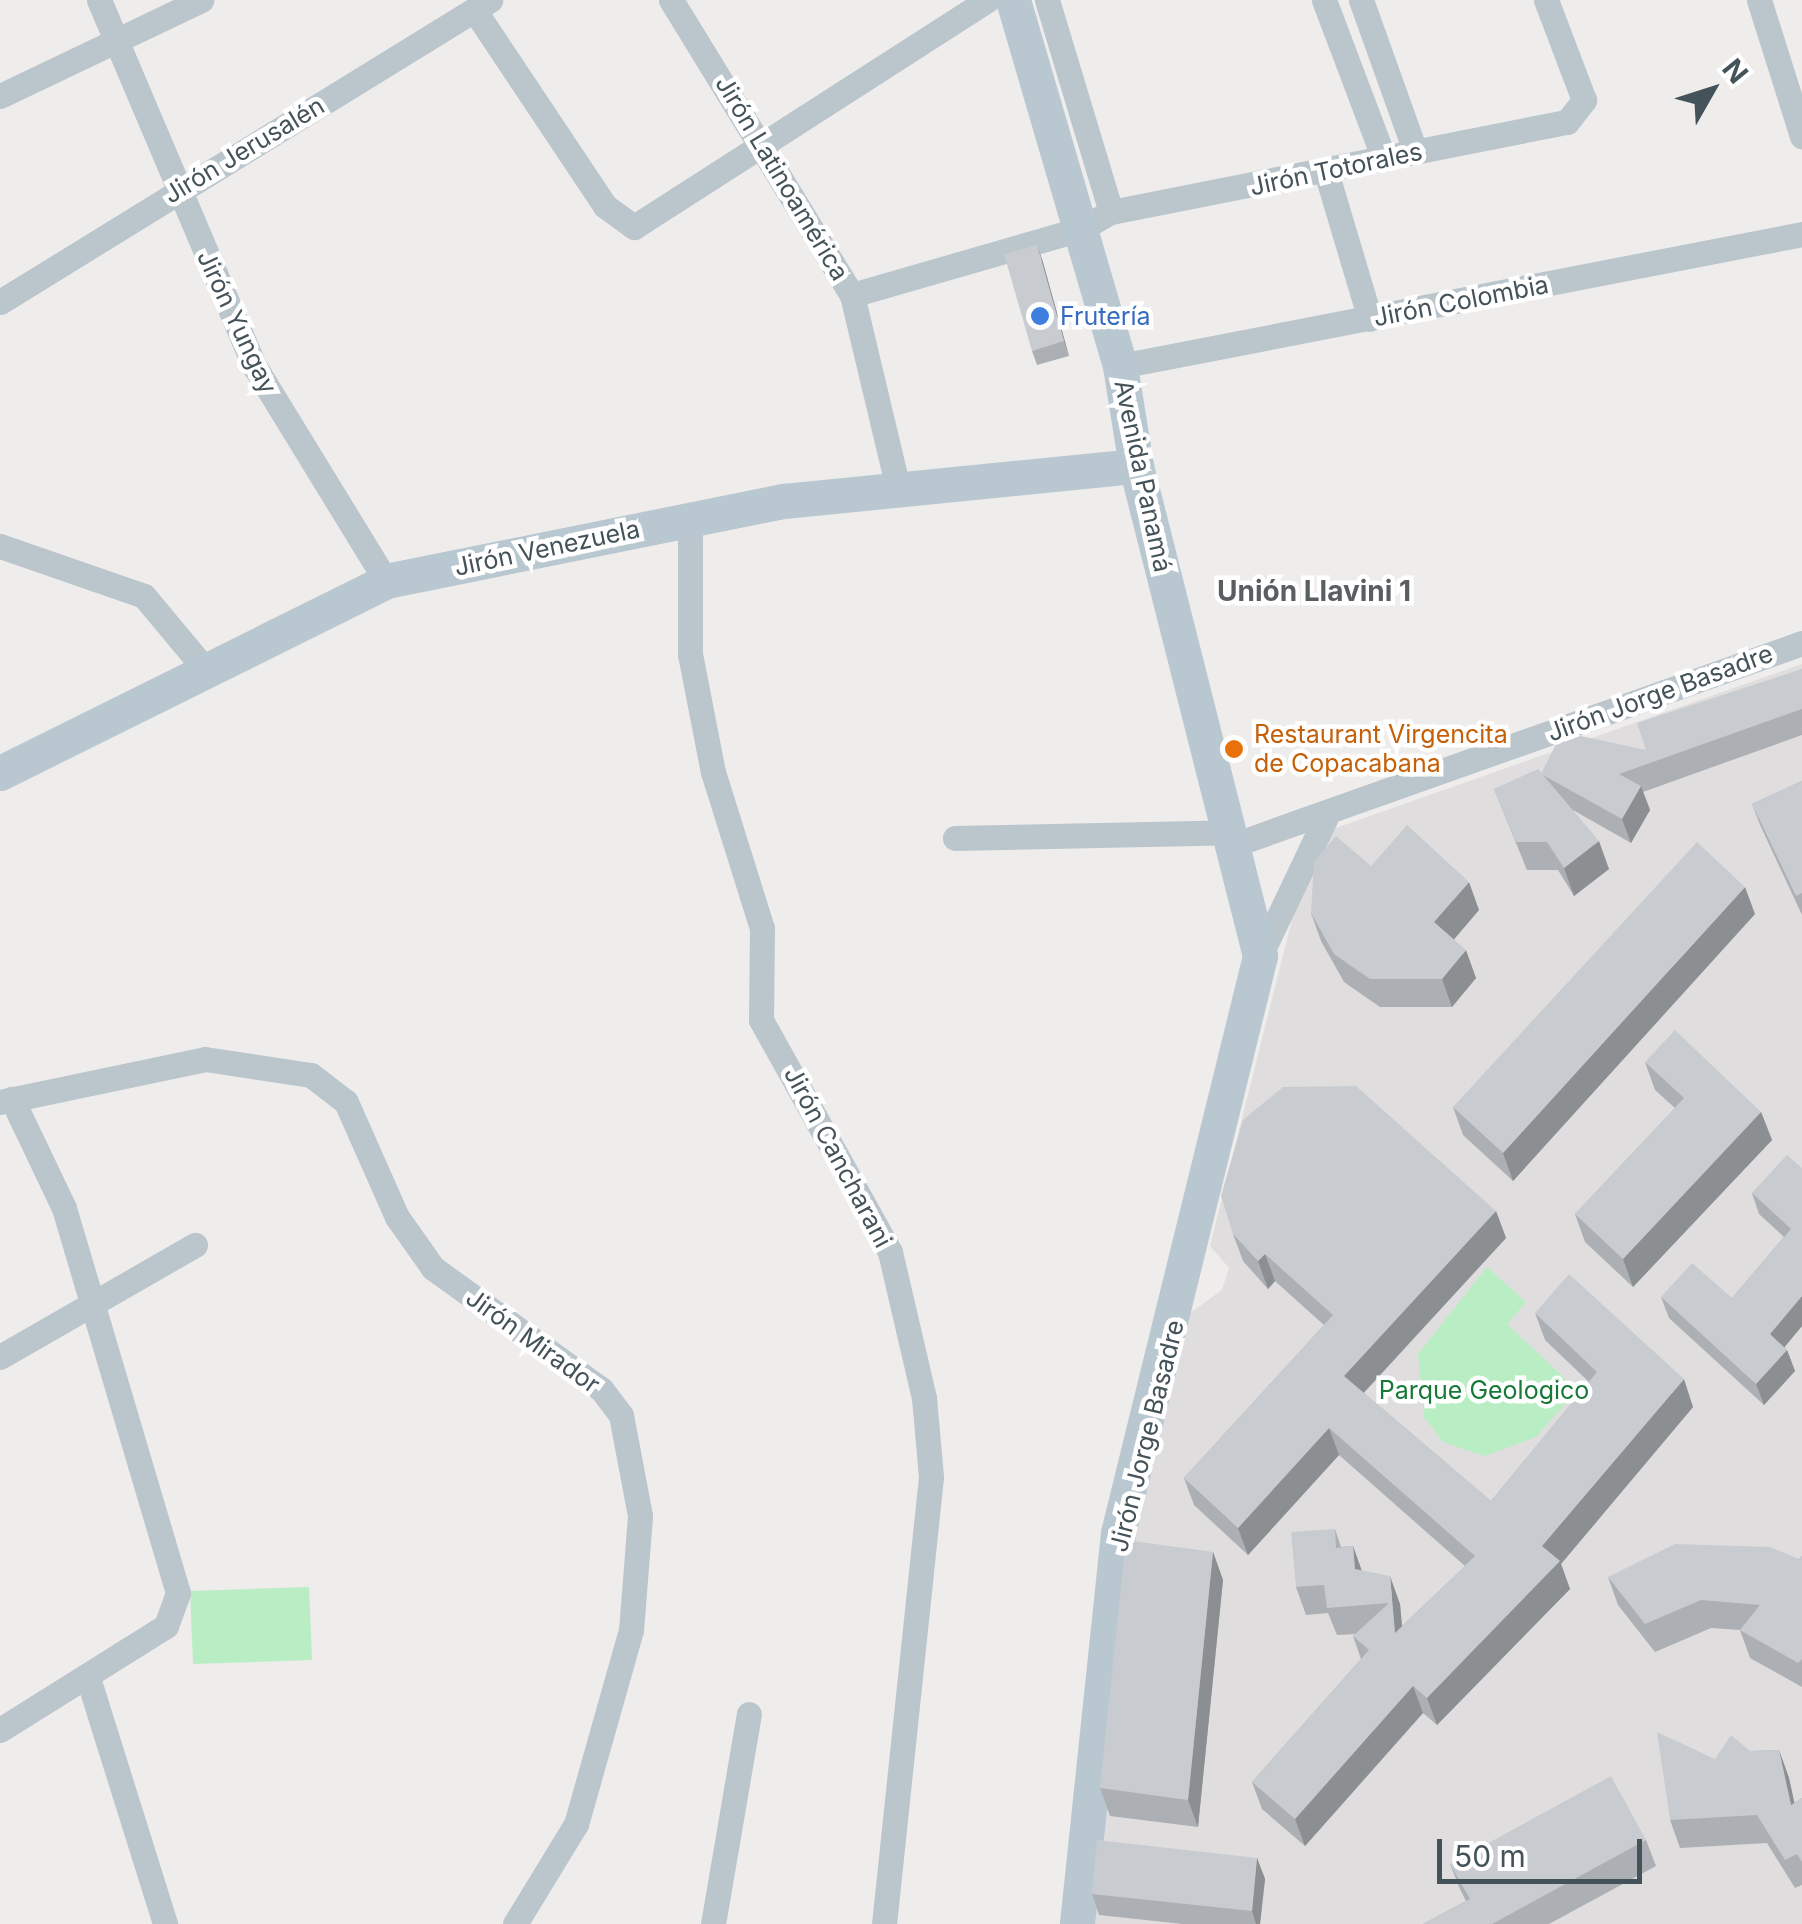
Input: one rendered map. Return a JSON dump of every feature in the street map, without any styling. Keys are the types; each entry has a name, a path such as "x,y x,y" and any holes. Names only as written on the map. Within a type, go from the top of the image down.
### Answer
{"street":[{"name":"Jirón Yungay","path":"99,0 113,50 255,368 386,581"},
{"path":"0,96 113,50 201,0"},
{"name":"Jirón Latinoamérica","path":"671,0 768,149 852,295 897,484"},
{"path":"482,6 605,206 634,227 648,224 768,149 987,0"},
{"name":"Avenida Panamá","path":"1013,0 1120,366 1136,466 1234,838 1260,956"},
{"path":"1047,0 1112,212"},
{"path":"1324,0 1384,159"},
{"path":"1361,0 1416,151"},
{"name":"Jirón Totorales","path":"852,295 1081,230 1112,212 1327,175 1416,151 1567,122 1584,100 1546,0"},
{"path":"1758,0 1802,136"},
{"name":"Jirón Jerusalén","path":"0,302 175,190 482,6"},
{"path":"1327,175 1370,319"},
{"name":"Jirón Colombia","path":"1120,366 1802,234"},
{"name":"Jirón Venezuela","path":"0,772 386,581 690,519 897,484 1136,466"},
{"name":"Jirón Cancharani","path":"690,519 690,654 713,772 762,928 761,1020 890,1252 924,1398 930,1477 884,1924"},
{"path":"0,546 144,596 204,668"},
{"name":"Jirón Jorge Basadre","path":"954,838 1234,838 1328,812 1802,642"},
{"path":"1260,956 1328,812"},
{"name":"Jirón Jorge Basadre","path":"1077,1924 1118,1534 1260,956"},
{"name":"Jirón Mirador","path":"6,1101 161,1064 267,1063 310,1075 346,1102 397,1217 433,1268 602,1390 622,1415 640,1516 631,1630 588,1790 540,1887 515,1924"},
{"path":"0,1730 89,1681 166,1626 178,1592 64,1208 6,1101"},
{"path":"0,1357 195,1245"},
{"path":"89,1681 165,1924"},
{"path":"713,1924 748,1714"}],"shaded area":[{"path":"1802,664 1802,1924 1088,1924 1139,1484 1190,1313 1222,1290 1229,1268 1210,1246 1313,836"}],"green space":[{"name":"Parque Geologico","path":"1487,1267 1526,1302 1507,1324 1577,1390 1536,1437 1484,1456 1443,1442 1424,1417 1418,1354"},
{"path":"309,1587 312,1660 193,1664 190,1591"}],"building":[{"name":"Frutería","path":"1037,245 1064,341 1032,351 1004,254"},
{"path":"1802,669 1802,709 1619,774 1641,786 1622,819 1541,774 1562,732 1646,750 1637,723"},
{"path":"1538,769 1599,841 1564,868 1547,842 1516,842 1494,789"},
{"path":"1802,781 1802,893 1796,896 1752,804"},
{"path":"1407,825 1469,882 1434,922 1466,950 1442,979 1370,979 1334,954 1311,913 1314,862 1336,836 1371,866"},
{"path":"1697,842 1745,887 1503,1153 1453,1107"},
{"path":"1675,1030 1761,1112 1623,1259 1575,1214 1684,1098 1645,1062"},
{"path":"1356,1086 1496,1211 1344,1376 1491,1501 1597,1372 1535,1313 1569,1274 1684,1379 1542,1546 1560,1561 1427,1698 1413,1686 1295,1819 1252,1782 1369,1650 1353,1636 1389,1603 1327,1608 1324,1585 1296,1587 1291,1532 1335,1529 1336,1548 1353,1546 1355,1569 1390,1576 1395,1633 1475,1556 1329,1428 1238,1528 1184,1478 1333,1315 1265,1254 1258,1261 1233,1234 1221,1196 1243,1120 1283,1087"},
{"path":"1787,1155 1802,1168 1802,1296 1770,1334 1787,1350 1756,1384 1661,1297 1692,1263 1732,1298 1791,1229 1752,1193"},
{"path":"1126,1540 1213,1552 1188,1800 1100,1788"},
{"path":"1675,1544 1770,1547 1799,1559 1802,1556 1802,1659 1798,1663 1740,1630 1760,1605 1701,1600 1645,1624 1608,1577"},
{"path":"1657,1732 1715,1759 1731,1735 1750,1751 1779,1750 1791,1805 1802,1798 1802,1862 1797,1854 1785,1860 1757,1815 1670,1820"},
{"path":"1611,1776 1646,1840 1492,1924 1423,1924 1470,1899 1450,1864"},
{"path":"1097,1840 1257,1858 1252,1911 1092,1894"}],"place":[{"name":"Frutería","path":"1040,316"},
{"name":"Restaurant Virgencita de Copacabana","path":"1234,749"}],"district":[{"name":"Unión Llavini 1","path":"1314,591"}]}
